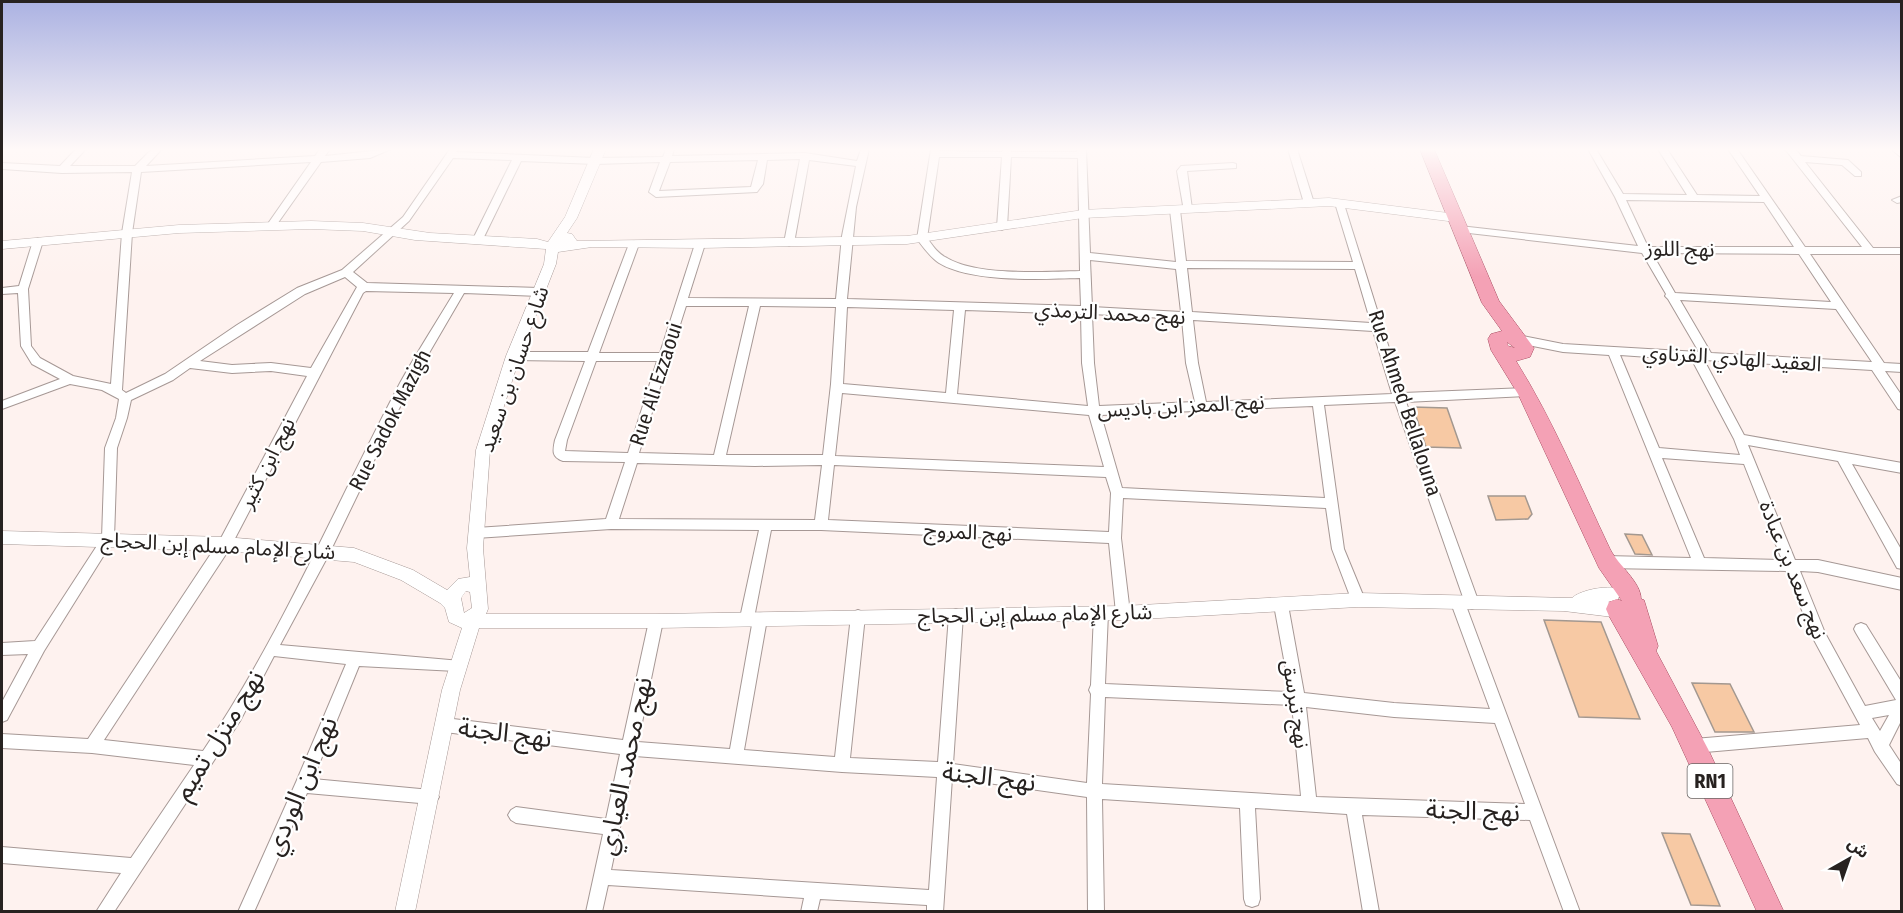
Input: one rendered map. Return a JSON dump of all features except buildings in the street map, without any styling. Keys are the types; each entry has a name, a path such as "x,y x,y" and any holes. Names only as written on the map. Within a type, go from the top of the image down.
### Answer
{"main road":[{"name":"RN1","path":"1445,192 1491,303 1520,345 1526,392"},
{"name":"RN1","path":"1491,303 1498,345 1526,392 1606,562 1623,605 1694,747 1770,912"},
{"path":"1498,345 1513,355 1520,345"}],"street":[{"path":"2,715 39,647 108,539 111,448 124,416 121,395 127,233 134,192"},
{"path":"272,225 294,192"},
{"path":"38,241 23,289 26,346 36,361 70,380 105,386 121,395 162,381 301,291 346,272 406,219 425,192"},
{"path":"478,239 501,192"},
{"name":"شارع حسان بن سعيد","path":"405,912 469,610 483,450 513,356 550,264 562,243 583,192"},
{"path":"654,192 656,194 715,192"},
{"path":"789,243 796,192"},
{"path":"820,525 836,388 845,241 853,192"},
{"path":"928,192 922,239 939,258 959,267 979,271 1085,274"},
{"path":"1002,227 1004,192"},
{"path":"1083,192 1088,363 1094,411 1117,493 1115,538 1123,613"},
{"path":"1181,192 1180,265 1192,363 1202,405"},
{"path":"1305,192 1309,203"},
{"name":"نهج سعد بن عبادة","path":"1617,192 1701,356 1740,439 1819,636 1880,747 1902,779"},
{"path":"1690,192 1694,198"},
{"path":"1763,192 1840,306 1902,406"},
{"path":"1824,192 1870,250"},
{"path":"1620,197 1768,199"},
{"path":"2,244 196,227 272,225 358,226 412,236 537,243 700,244 922,239 1083,214 1309,203 1340,203 1458,223"},
{"name":"Rue Ahmed Bellalouna","path":"1340,203 1498,716 1572,912"},
{"name":"نهج اللوز","path":"1458,223 1645,250 1902,251"},
{"path":"634,244 559,453 568,458 829,460 1110,472"},
{"name":"Rue Ali Ezzaoui","path":"611,524 700,244"},
{"path":"1085,256 1180,265 1358,266"},
{"path":"346,272 359,292 461,290 539,292"},
{"path":"2,291 23,289"},
{"name":"Rue Sadok Mazigh","path":"323,552 406,383 461,290"},
{"name":"نهج ابن كثير","path":"92,746 225,544 359,292"},
{"path":"1670,296 1840,306"},
{"name":"نهج محمد الترمذي","path":"683,302 842,303 1087,310 1377,327"},
{"path":"719,460 754,303"},
{"path":"951,399 960,307"},
{"name":"العقيد الهادي القرناوي","path":"1520,345 1902,368"},
{"path":"1614,351 1699,563"},
{"path":"513,356 664,357"},
{"path":"189,364 231,369 271,367 314,373"},
{"path":"2,405 70,380"},
{"name":"نهج المعز ابن باديس","path":"836,388 1094,411 1526,392"},
{"path":"1318,400 1338,549 1358,600"},
{"path":"1740,439 1902,468"},
{"path":"1656,453 1748,460"},
{"path":"1842,457 1902,564"},
{"path":"1117,493 1333,503"},
{"name":"نهج المروج","path":"476,540 611,524 820,525 1115,538"},
{"path":"736,756 766,525"},
{"name":"شارع اﻹمام مسلم إبن الحجاج","path":"3,538 108,539 225,544 354,555 372,559 469,610 506,622 1123,613 1358,600 1623,605"},
{"name":"شارع حسان بن سعيد","path":"457,588 466,573 476,540"},
{"name":"نهج منزل تميم","path":"104,912 235,716 323,552"},
{"path":"1606,562 1818,566 1902,584"},
{"name":"شارع اﻹمام مسلم إبن الحجاج","path":"427,586 457,588 468,584 476,586 469,610"},
{"name":"نهج تبرسق","path":"1281,605 1298,699 1309,803"},
{"path":"1096,912 1094,791 1096,690 1101,613"},
{"path":"601,877 813,892 935,905 956,615"},
{"path":"842,765 858,616"},
{"name":"نهج محمد العياري","path":"594,912 656,621"},
{"path":"1861,629 1901,702"},
{"path":"2,649 39,647"},
{"path":"272,650 355,659 456,665"},
{"name":"نهج ابن الوردي","path":"246,912 303,785 355,659"},
{"path":"1096,690 1298,699 1394,710 1498,716"},
{"path":"1861,714 1901,702"},
{"path":"1880,747 1901,702"},
{"name":"نهج الجنة","path":"445,726 628,748 842,765 945,770 1094,791 1353,807 1534,812"},
{"path":"1694,747 1871,731"},
{"path":"2,741 92,746 206,759"},
{"path":"303,785 431,797"},
{"path":"1247,800 1252,899"},
{"path":"1353,807 1371,912"},
{"path":"516,815 612,827"},
{"path":"2,855 136,866"},
{"path":"809,912 813,892"}]}
